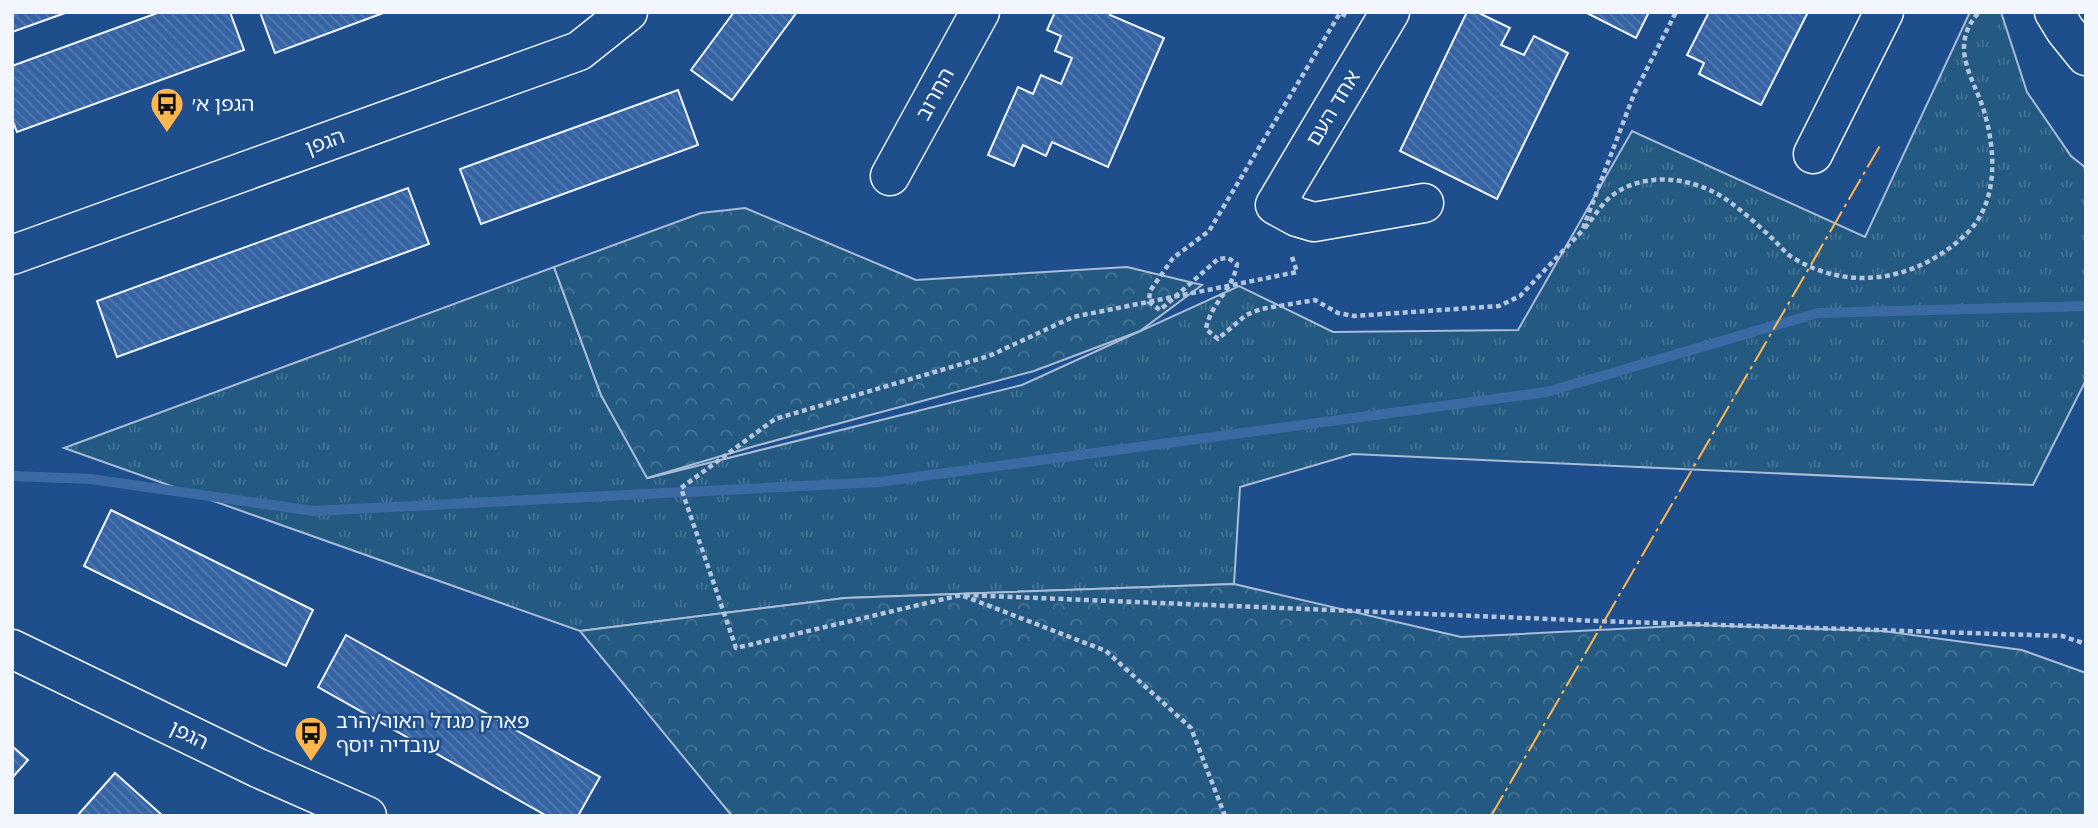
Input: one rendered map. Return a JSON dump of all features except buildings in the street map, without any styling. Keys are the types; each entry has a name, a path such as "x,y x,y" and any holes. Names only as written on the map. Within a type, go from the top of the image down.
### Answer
{"street":[{"name":"הגפן","path":"12,255 579,51 628,12"},
{"name":"החרוב","path":"890,176 980,12"},
{"name":"אחד העם","path":"1275,205 1390,12"},
{"path":"1813,154 1884,12"},
{"path":"2054,12 2086,55"},
{"path":"1275,205 1297,217 1314,222 1424,203"},
{"name":"הגפן","path":"12,649 258,768 367,816"}],"path":[{"path":"1582,231 1609,198 1641,180 1664,180 1696,183 1726,199 1793,258 1829,275 1875,278 1911,271 1940,257 1968,233 1987,206 1992,176 1991,139 1963,54 1969,28 1979,12"},
{"path":"1275,205 1297,272 1073,317 989,356 775,419 681,488 736,648 961,595 1611,622 2062,636 2086,644"},
{"path":"961,595 1106,651 1191,728 1225,816"}],"green space":[{"path":"1970,12 2001,12 2027,92 2071,156 2086,168 2086,380 2033,485 1353,454 1240,487 1234,584 845,598 580,631 64,448 554,267 601,395 648,478 1022,385 1239,286 1333,332 1518,330 1632,131 1865,237"},
{"path":"745,208 916,280 1127,267 1202,285 1140,331 1034,371 647,478 601,395 554,267 701,213"},
{"path":"1234,584 1461,637 1696,625 1883,631 2022,650 2086,673 2086,816 732,816 580,631 845,598"}],"waterway":[{"path":"12,476 91,479 314,511 879,482 1547,392 1818,313 2086,306"}],"power":[{"path":"1491,816 1881,144"}],"place":[{"name":"הגפן א׳","path":"167,134"},
{"name":"פארק מגדל האור/הרב עובדיה יוסף","path":"311,763"}]}
